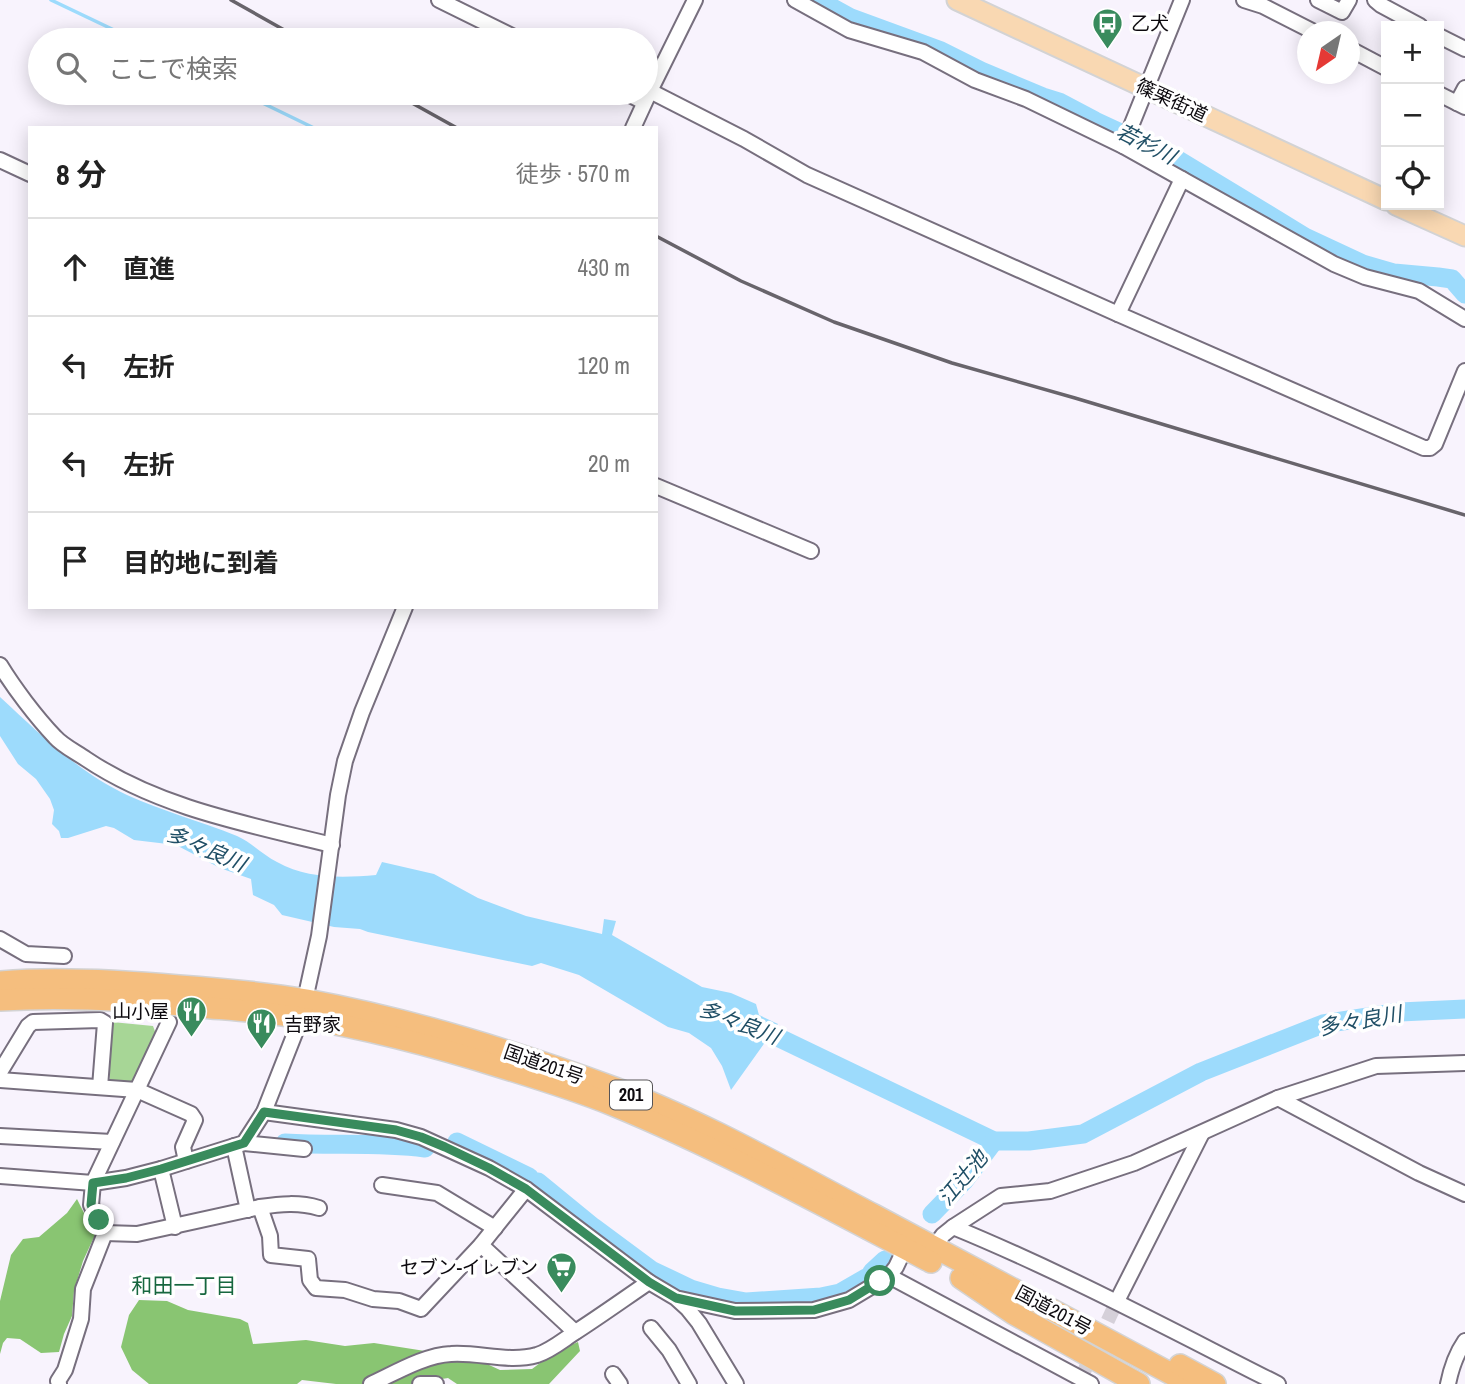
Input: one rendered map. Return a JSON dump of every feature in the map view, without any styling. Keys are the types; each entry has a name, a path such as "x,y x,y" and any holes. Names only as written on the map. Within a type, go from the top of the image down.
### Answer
{"highway":[{"name":"国道201号","path":"0,982 141,982 209,988 304,1009 547,1081 683,1135 905,1248 1083,1325 1190,1384"},
{"name":"国道201号","path":"0,1000 96,999 304,1009 424,1026 475,1040 618,1090 692,1122 776,1164 934,1247 970,1275 1162,1384"},
{"name":"201","path":"970,1275 1014,1314 1139,1384"},
{"name":"201","path":"970,1275 1012,1279 1215,1384"}],"main road":[{"name":"篠栗街道","path":"957,0 1381,198"},
{"path":"1407,210 1465,236"}],"street":[{"path":"439,0 496,28"},
{"path":"658,74 695,0"},
{"path":"795,0 849,30 923,52 975,80 1026,99 1123,146 1334,264 1419,291 1465,319"},
{"path":"1123,146 1182,0"},
{"path":"1244,0 1265,3 1297,22"},
{"path":"1318,0 1342,12 1349,0"},
{"path":"1375,0 1411,21"},
{"path":"1444,38 1465,49"},
{"path":"1360,55 1381,65"},
{"path":"1444,96 1461,105 1465,88"},
{"path":"658,101 744,139 807,175 1424,447 1430,448 1435,444 1465,371"},
{"path":"634,126 643,105"},
{"path":"0,160 28,173"},
{"path":"1118,314 1182,179"},
{"path":"658,487 811,551"},
{"path":"239,1144 264,1112 304,1009 320,926 340,785 350,745 404,609"},
{"path":"0,665 57,739 132,786 193,810 331,849"},
{"path":"0,939 26,954 64,956"},
{"path":"0,1072 33,1022 100,1020 105,1023 100,1087"},
{"path":"59,1384 80,1319 83,1289 105,1233 91,1205 93,1183 169,1022"},
{"path":"934,1247 953,1227 1002,1196 1050,1191 1134,1163 1278,1098 1376,1066 1465,1063"},
{"path":"0,1080 137,1090 191,1114 195,1120 183,1147 186,1161"},
{"path":"1278,1098 1419,1173 1465,1194"},
{"path":"264,1112 396,1130 421,1137 489,1168 526,1189 687,1308 736,1384"},
{"path":"1117,1301 1202,1133"},
{"path":"0,1136 112,1142"},
{"path":"239,1144 254,1209 270,1236 271,1255 308,1259 310,1280 316,1288 345,1290 373,1299 399,1301 421,1309 481,1245 526,1189"},
{"path":"0,1176 93,1183 161,1169 239,1144 303,1149"},
{"path":"161,1169 175,1227"},
{"path":"383,1185 437,1193 495,1228"},
{"path":"105,1233 137,1234 280,1204 306,1204 319,1208"},
{"path":"953,1227 1117,1301 1278,1384"},
{"path":"481,1245 575,1332"},
{"path":"676,1298 735,1311 814,1310 849,1300 889,1276 905,1248"},
{"path":"889,1276 1091,1384"},
{"path":"371,1384 432,1357 449,1353 505,1359 540,1354 649,1282"},
{"path":"651,1328 669,1350 689,1384"},
{"path":"1448,1384 1451,1369 1465,1341"},
{"path":"420,1384 436,1384"}],"green space":[{"path":"112,1022 153,1026 156,1034 135,1080 130,1085 110,1082 108,1043"},
{"path":"77,1199 95,1235 83,1261 74,1291 72,1316 59,1352 41,1353 20,1339 7,1338 0,1354 0,1301 11,1255 23,1239 39,1237 67,1213"},
{"path":"139,1300 167,1301 188,1310 240,1319 248,1323 253,1344 306,1340 345,1346 374,1343 476,1359 500,1370 532,1369 555,1352 578,1342 580,1351 549,1384 457,1384 448,1378 412,1384 336,1384 302,1380 297,1384 149,1384 132,1370 121,1347 129,1315"}],"water":[{"path":"0,697 60,751 109,786 140,801 237,836 289,868 325,876 363,876 376,875 382,862 434,874 478,898 526,916 602,934 604,919 616,921 612,935 702,987 731,993 756,1004 759,1015 778,1024 731,1090 722,1066 711,1048 689,1033 668,1027 579,975 541,963 532,966 282,915 274,905 253,895 251,879 220,868 176,845 134,840 114,828 106,826 61,838 59,831 52,824 54,810 50,799 36,779 18,764 0,736"}],"waterway":[{"path":"51,0 110,28"},
{"name":"若杉川","path":"818,0 851,18 941,51 981,71 1059,102 1175,158 1305,237 1363,264 1394,273 1452,279 1465,294"},
{"path":"267,105 310,126"},
{"name":"多々良川","path":"748,1026 771,1034 994,1141 1029,1141 1083,1134 1201,1072 1323,1024 1400,1012 1465,1009"},
{"name":"江辻池","path":"932,1214 964,1181 994,1141"},
{"name":"江辻池","path":"457,1142 529,1177"},
{"name":"江辻池","path":"285,1143 425,1148"},
{"name":"江辻池","path":"538,1182 651,1270 691,1289 718,1297 746,1302 821,1297 840,1293 866,1278"},
{"name":"江辻池","path":"872,1272 885,1260"}],"tunnel":[{"path":"1081,1378 1117,1301"}],"railway":[{"path":"231,0 281,28"},
{"path":"416,105 453,126"},
{"path":"658,237 741,281 834,322 952,363 1465,515"}],"place":[{"name":"乙犬","path":"1108,50"},
{"name":"山小屋","path":"192,1038"},
{"name":"吉野家","path":"261,1051"},
{"name":"セブン-イレブン","path":"561,1294"}],"district":[{"name":"和田一丁目","path":"184,1286"}],"route":[{"path":"99,1220 91,1205 93,1183 161,1169 244,1143 264,1112 396,1130 445,1147 526,1189 649,1282 676,1298 735,1311 814,1310 849,1300 880,1281"}]}
